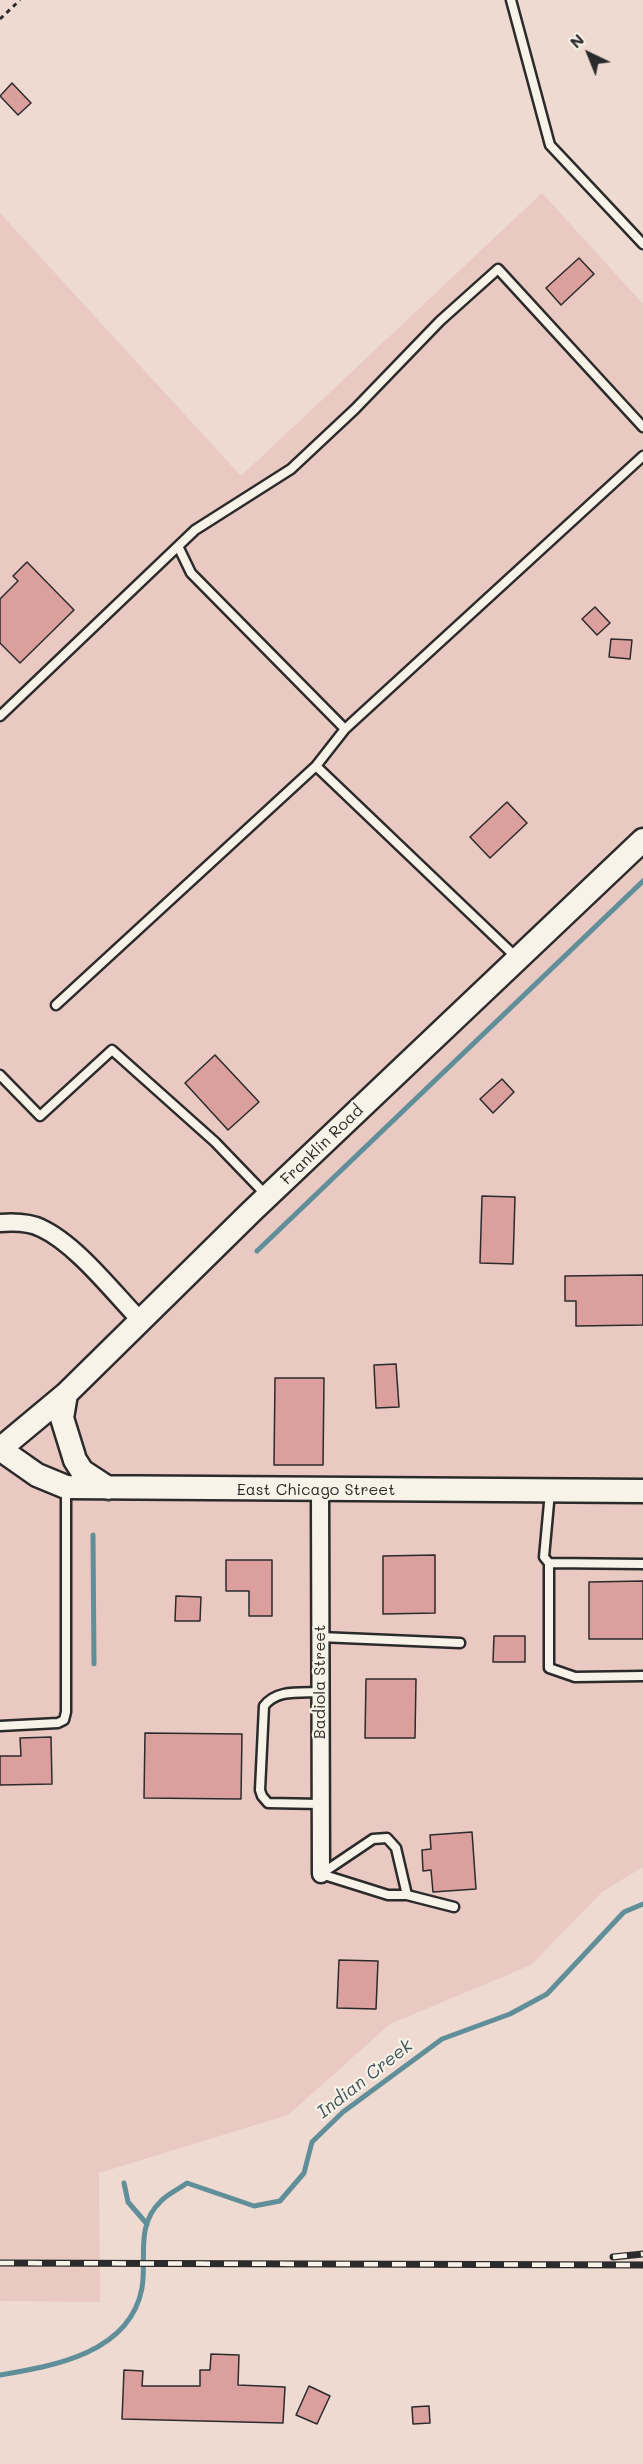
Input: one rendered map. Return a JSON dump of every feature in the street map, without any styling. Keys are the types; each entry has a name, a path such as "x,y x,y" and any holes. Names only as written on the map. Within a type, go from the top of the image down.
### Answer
{"street":[{"name":"Franklin Road","path":"0,1449 66,1394 267,1197 643,840"},
{"path":"7,1222 39,1227 63,1241 140,1320"},
{"path":"66,1394 62,1418 75,1460 82,1471 109,1489"},
{"name":"East Chicago Street","path":"0,1449 37,1475 66,1487 643,1491"},
{"name":"Badiola Street","path":"320,1490 321,1874"}],"lane":[{"path":"511,0 550,145 643,244"},
{"path":"0,716 195,531 291,469 355,409 440,321 498,269 643,427"},
{"path":"56,1005 316,766 345,729 643,456"},
{"path":"178,546 191,573 345,729"},
{"path":"316,766 518,959"},
{"path":"0,1075 40,1116 112,1050 215,1142 267,1197"},
{"path":"0,1726 58,1723 64,1720 66,1700 66,1487"},
{"path":"550,1491 544,1557 549,1563 549,1668 575,1677 643,1676"},
{"path":"549,1563 643,1564"},
{"path":"320,1637 460,1643"},
{"path":"320,1692 278,1694 271,1697 264,1706 260,1790 268,1803 321,1804"},
{"path":"321,1874 373,1839 387,1838 396,1848 407,1894"},
{"path":"321,1874 388,1895 407,1894 454,1907"}],"path":[{"path":"0,19 20,0"}],"shaded area":[{"path":"542,193 643,304 643,1867 602,1892 531,1965 390,2024 288,2115 99,2173 100,2302 0,2301 0,213 241,476"}],"building":[{"path":"12,83 31,103 18,115 0,96"},
{"path":"579,258 594,274 561,305 546,288"},
{"path":"27,562 74,610 20,663 0,643 0,599 18,581 13,576"},
{"path":"595,607 610,623 597,635 582,619"},
{"path":"611,639 632,640 630,659 609,657"},
{"path":"507,802 527,823 490,858 470,837"},
{"path":"215,1055 259,1102 228,1130 185,1083"},
{"path":"502,1079 514,1092 493,1113 480,1099"},
{"path":"482,1196 515,1197 513,1264 480,1263"},
{"path":"643,1275 643,1325 576,1326 576,1301 565,1301 565,1276"},
{"path":"396,1364 399,1407 376,1408 374,1365"},
{"path":"275,1378 324,1378 323,1465 274,1465"},
{"path":"435,1555 435,1613 383,1614 383,1556"},
{"path":"226,1560 272,1560 272,1616 249,1616 249,1591 226,1591"},
{"path":"643,1581 643,1639 589,1639 589,1582"},
{"path":"176,1596 201,1597 200,1621 175,1621"},
{"path":"494,1636 525,1636 525,1662 493,1662"},
{"path":"366,1679 416,1679 415,1738 365,1738"},
{"path":"145,1733 242,1734 241,1799 144,1798"},
{"path":"51,1737 52,1784 0,1785 0,1756 21,1756 20,1738"},
{"path":"472,1832 476,1889 433,1892 431,1870 423,1871 422,1850 431,1849 430,1835"},
{"path":"339,1960 378,1961 376,2009 337,2008"},
{"path":"211,2354 239,2355 238,2385 285,2387 283,2423 122,2419 124,2370 143,2371 142,2386 200,2386 200,2370 210,2370"},
{"path":"309,2386 330,2396 317,2424 296,2415"},
{"path":"429,2406 430,2423 413,2424 412,2407"}],"waterway":[{"path":"257,1251 643,881"},
{"path":"93,1535 94,1664"},
{"name":"Indian Creek","path":"0,2375 65,2361 106,2342 122,2328 135,2310 142,2288 144,2243 148,2221 153,2211 167,2196 187,2183 254,2206 280,2201 304,2173 312,2142 343,2112 442,2039 510,2014 547,1994 624,1912 643,1904"},
{"path":"124,2183 128,2202 147,2224"}],"railway":[{"path":"613,2257 643,2254"},
{"path":"0,2263 643,2265"}]}
